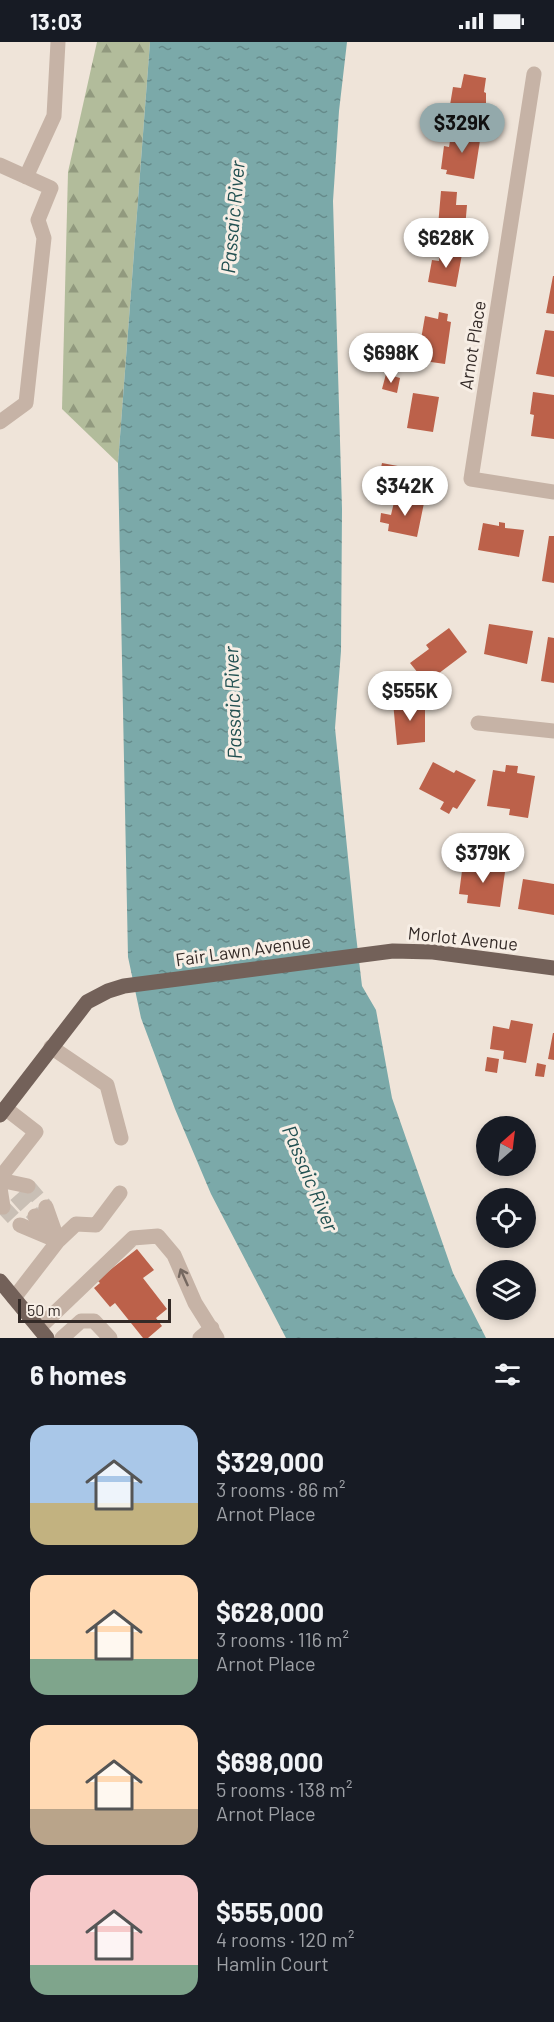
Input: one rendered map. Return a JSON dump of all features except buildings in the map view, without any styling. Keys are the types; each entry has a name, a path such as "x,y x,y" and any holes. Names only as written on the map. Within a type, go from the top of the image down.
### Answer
{"main road":[{"name":"Morlot Avenue","path":"368,953 421,951 554,968"},
{"name":"Fair Lawn Avenue","path":"2,1112 87,1002 108,991 124,986 368,953"},
{"path":"0,1281 43,1333"}],"street":[{"path":"26,177 54,116 58,42"},
{"name":"Arnot Place","path":"534,74 471,479 554,492"},
{"path":"0,165 51,188 38,220 44,238 26,402 0,422"},
{"path":"478,723 554,731"},
{"path":"51,1047 107,1085 121,1138"},
{"path":"2,1112 36,1132 0,1179 22,1191"},
{"path":"0,1188 3,1207"},
{"path":"14,1298 58,1241 76,1224 96,1225 120,1193"},
{"path":"40,1211 58,1241"},
{"path":"20,1225 58,1241"},
{"path":"43,1333 133,1238 158,1236 174,1255 209,1335"},
{"path":"62,1338 81,1321 94,1321 110,1338"}],"green space":[{"path":"97,42 150,42 118,463 62,409 68,172"}],"water":[{"name":"Passaic River","path":"150,42 347,42 339,111 333,201 342,509 341,651 335,728 355,927 362,986 376,1010 392,1098 453,1273 486,1338 286,1338 211,1194 175,1109 141,1018 128,957 118,463"}],"tunnel":[{"path":"28,1186 46,1207"},
{"path":"16,1195 35,1216"},
{"path":"3,1207 20,1225"}]}
